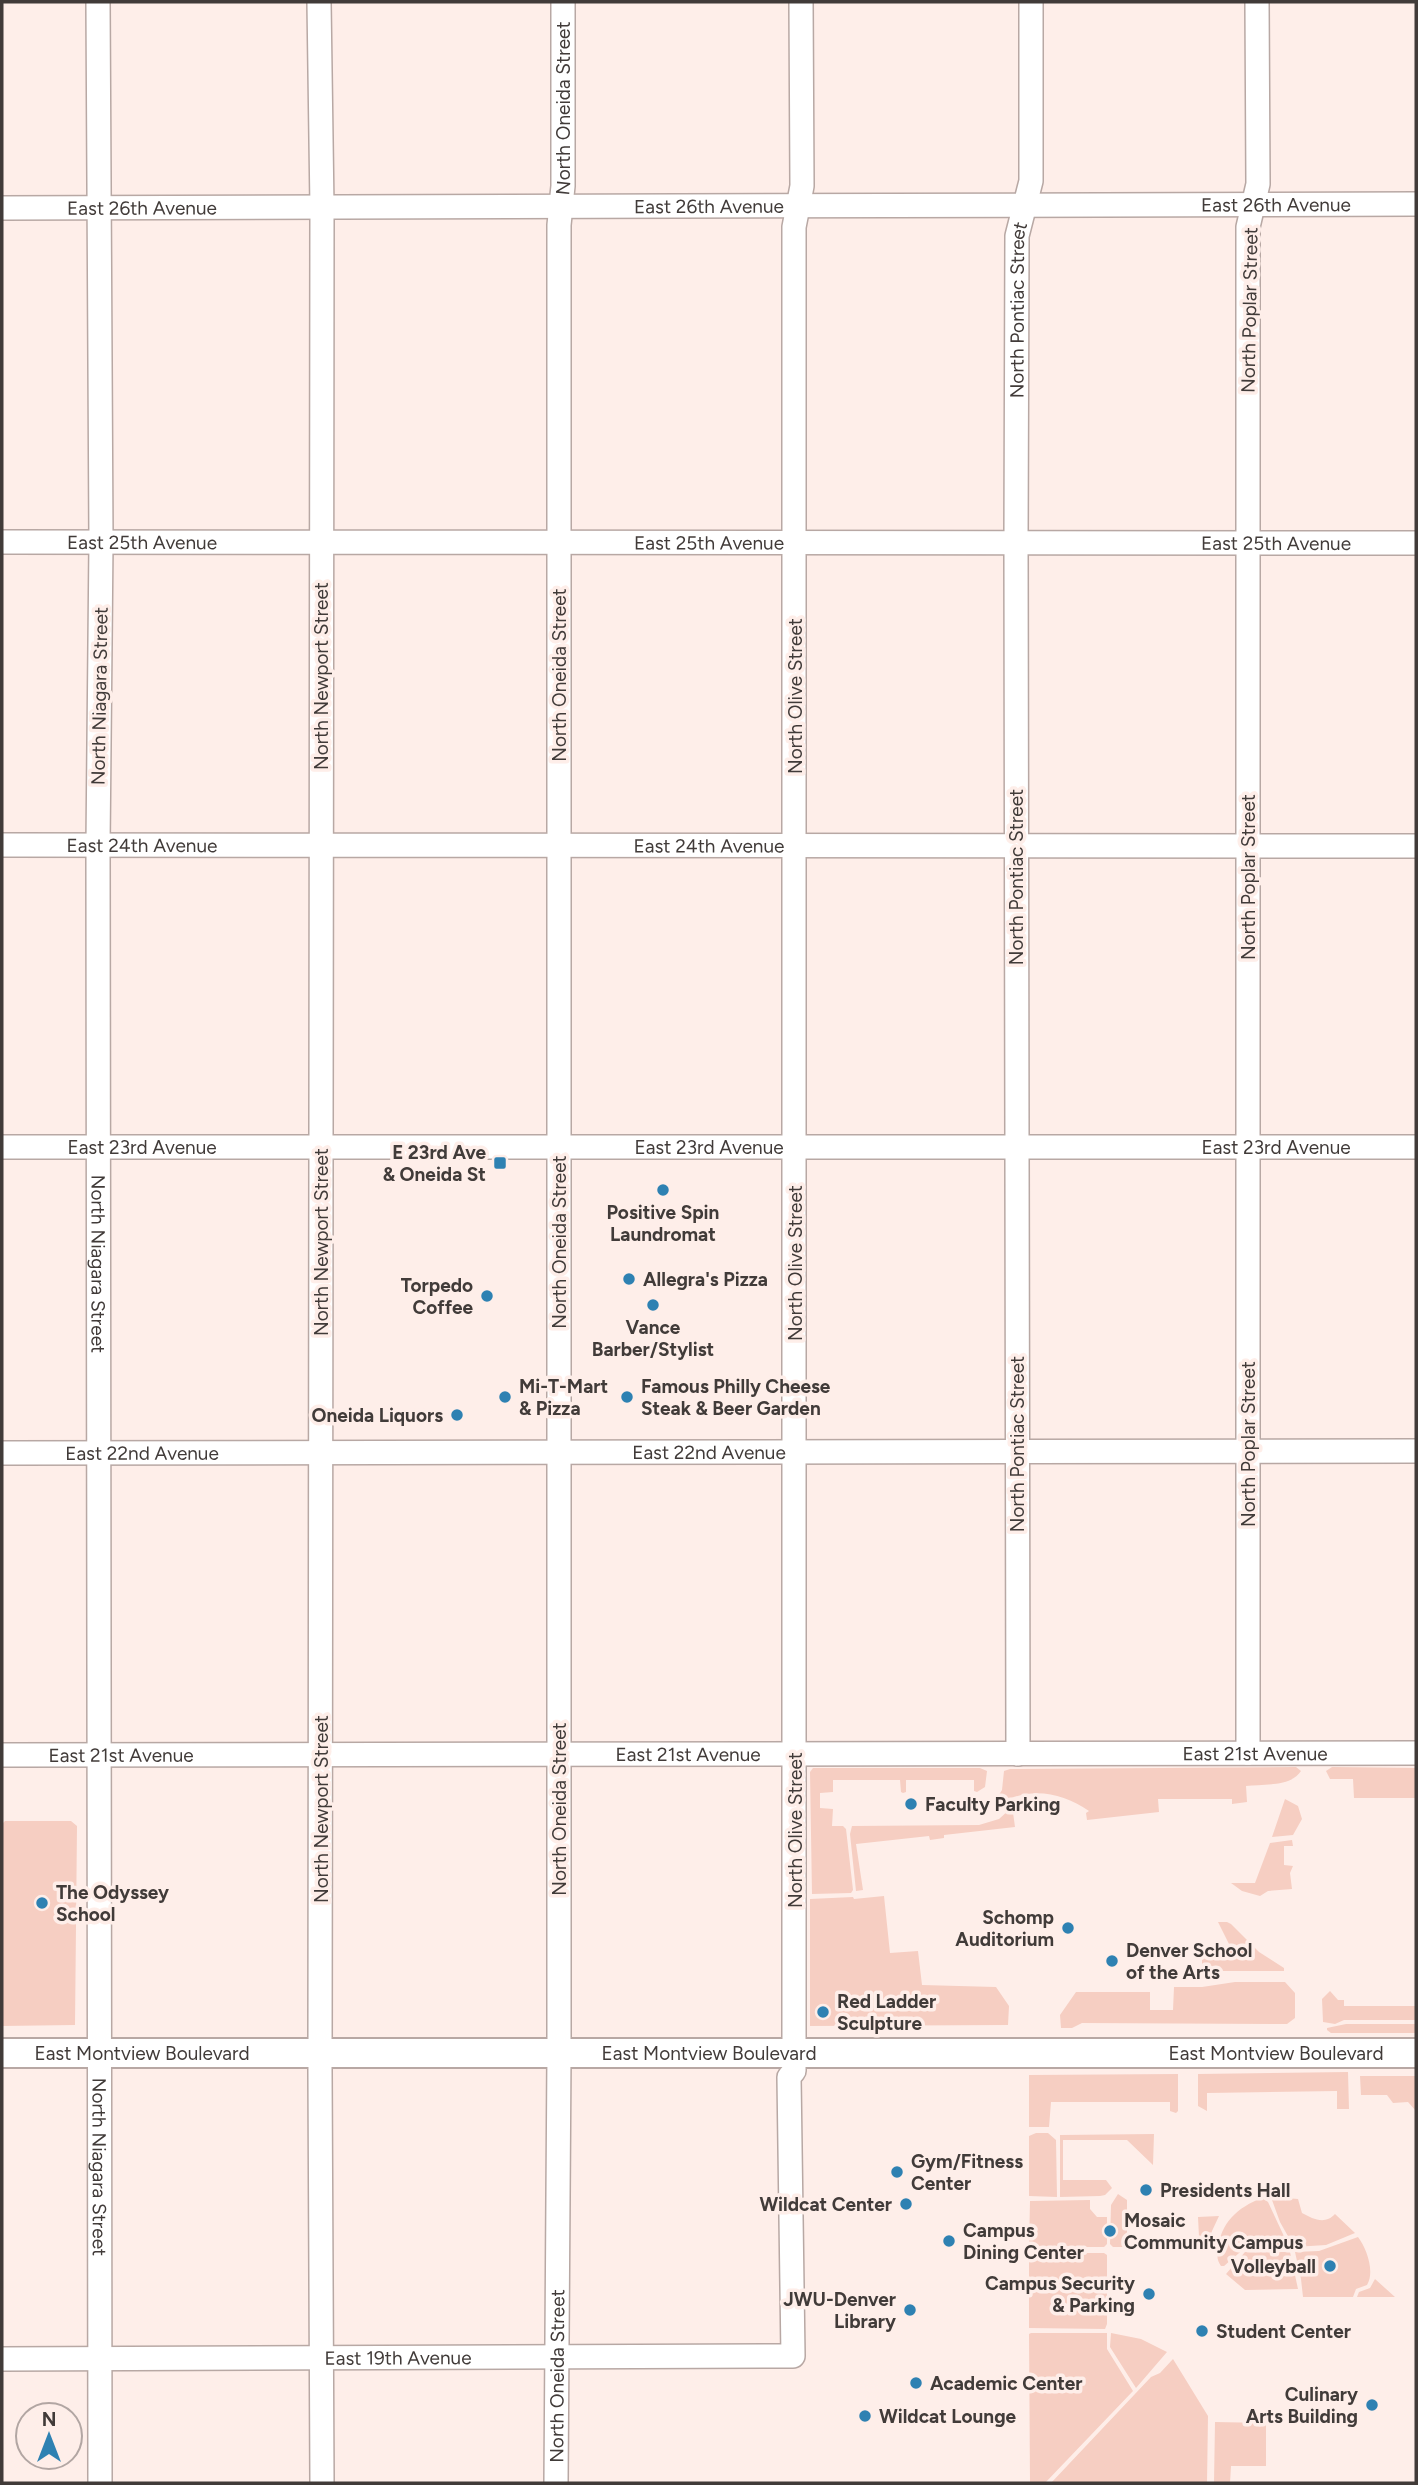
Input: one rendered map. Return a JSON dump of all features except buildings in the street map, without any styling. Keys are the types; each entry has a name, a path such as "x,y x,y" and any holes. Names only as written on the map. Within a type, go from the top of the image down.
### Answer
{"main road":[{"name":"East Montview Boulevard","path":"2,2053 1416,2053"}],"street":[{"name":"North Niagara Street","path":"97,2 101,542 98,845 100,2483"},
{"name":"North Newport Street","path":"320,2 321,2483"},
{"name":"North Oneida Street","path":"556,2483 559,2054 559,225 563,2"},
{"name":"North Olive Street","path":"793,2356 789,2077 794,2071 795,1754 794,227 802,186 801,2"},
{"name":"North Pontiac Street","path":"1018,1754 1017,236 1031,181 1031,2"},
{"name":"North Poplar Street","path":"1248,1753 1248,227 1258,184 1257,2"},
{"name":"East 26th Avenue","path":"2,208 1416,204"},
{"name":"East 25th Avenue","path":"2,542 1416,543"},
{"name":"East 24th Avenue","path":"2,845 1416,846"},
{"name":"East 23rd Avenue","path":"2,1147 1416,1147"},
{"name":"East 22nd Avenue","path":"2,1453 1416,1451"},
{"name":"East 21st Avenue","path":"2,1755 1416,1753"},
{"name":"East 19th Avenue","path":"2,2359 793,2356"}],"shaded area":[{"path":"1296,1767 1301,1771 1291,1780 1246,1786 1247,1802 1232,1804 1232,1799 1158,1799 1159,1812 1087,1820 1086,1813 1089,1811 1061,1797 1042,1793 1021,1795 1011,1798 1015,1827 944,1835 944,1838 930,1840 929,1836 856,1844 863,1890 856,1891 850,1834 852,1826 979,1825 999,1819 1009,1810 997,1798 1002,1790 1004,1771 1010,1769"},
{"path":"1332,1767 1416,1768 1416,1798 1354,1798 1353,1779 1330,1779 1326,1771"},
{"path":"813,1768 980,1768 987,1771 985,1787 977,1792 974,1791 974,1780 906,1780 906,1792 903,1793 900,1780 833,1780 833,1792 820,1793 820,1808 833,1809 832,1826 843,1826 846,1829 853,1890 851,1893 812,1894 810,1772"},
{"path":"1285,1799 1298,1806 1302,1819 1293,1835 1272,1837"},
{"name":"The Odyssey School","path":"5,1821 71,1821 77,1826 75,2025 2,2026 2,1824"},
{"path":"1292,1840 1293,1846 1284,1846 1284,1865 1293,1866 1290,1873 1292,1889 1268,1891 1260,1896 1242,1891 1231,1883 1255,1883 1270,1843"},
{"path":"884,1896 890,1953 918,1951 922,1985 996,1987 1009,2006 1008,2025 810,2026 810,1899"},
{"path":"1218,1922 1231,1924 1259,1952 1284,1968 1284,1971 1202,1971 1202,1948 1231,1948"},
{"path":"1235,1982 1285,1982 1295,1993 1295,2018 1287,2024 1082,2023 1072,2028 1061,2028 1060,2015 1076,1992 1150,1992 1150,2010 1173,2010 1174,1987 1202,1987"},
{"path":"1330,1991 1338,2000 1344,2000 1344,2006 1416,2006 1416,2020 1344,2020 1335,2024 1323,2022 1322,1999"},
{"path":"1346,2024 1416,2024 1416,2033 1331,2033 1327,2030"},
{"path":"1348,2072 1349,2109 1337,2109 1337,2091 1207,2093 1207,2111 1198,2106 1198,2074"},
{"path":"1178,2074 1176,2113 1170,2111 1170,2102 1051,2102 1049,2127 1029,2127 1029,2075"},
{"path":"1360,2076 1416,2076 1416,2111 1408,2102 1393,2103 1387,2095 1361,2095"},
{"path":"1048,2133 1056,2140 1057,2197 1029,2196 1029,2136"},
{"path":"1154,2134 1153,2165 1127,2140 1063,2140 1063,2180 1106,2180 1112,2188 1100,2196 1060,2197 1060,2135"},
{"path":"1118,2194 1127,2200 1127,2247 1113,2247 1110,2244 1111,2205"},
{"path":"1274,2197 1298,2199 1302,2213 1315,2219 1327,2219 1335,2214 1355,2233 1326,2245 1294,2247 1280,2222 1272,2200"},
{"path":"1262,2198 1268,2202 1289,2247 1246,2247 1221,2266 1218,2260 1219,2240 1226,2224 1238,2211"},
{"path":"1090,2200 1090,2209 1097,2217 1107,2217 1107,2244 1104,2247 1029,2247 1030,2201"},
{"path":"1219,2216 1208,2248 1203,2249 1198,2217"},
{"path":"1358,2237 1369,2261 1367,2285 1356,2289 1353,2297 1303,2297 1295,2252 1319,2251"},
{"path":"1245,2252 1290,2252 1298,2289 1245,2290 1226,2274"},
{"path":"1029,2253 1107,2255 1105,2329 1029,2328"},
{"path":"1375,2279 1395,2297 1357,2297 1359,2292 1370,2288"},
{"path":"1031,2333 1107,2333 1107,2349 1133,2391 1045,2483 1030,2483"},
{"path":"1111,2333 1141,2339 1167,2352 1136,2388 1110,2347"},
{"path":"1173,2359 1208,2416 1207,2483 1051,2483 1151,2377 1160,2373"},
{"path":"1215,2422 1266,2423 1266,2466 1231,2466 1230,2483 1214,2483"}],"place":[{"name":"E 23rd Ave & Oneida St","path":"500,1163"},
{"name":"Positive Spin Laundromat","path":"663,1190"},
{"name":"Allegra's Pizza","path":"629,1279"},
{"name":"Torpedo Coffee","path":"487,1296"},
{"name":"Vance Barber/Stylist","path":"653,1305"},
{"name":"Mi-T-Mart & Pizza","path":"505,1397"},
{"name":"Famous Philly Cheese Steak & Beer Garden","path":"627,1397"},
{"name":"Oneida Liquors","path":"457,1415"},
{"name":"Faculty Parking","path":"911,1804"},
{"name":"The Odyssey School","path":"42,1903"},
{"name":"Schomp Auditorium","path":"1068,1928"},
{"name":"Denver School of the Arts","path":"1112,1961"},
{"name":"Red Ladder Sculpture","path":"823,2012"},
{"name":"Gym/Fitness Center","path":"897,2172"},
{"name":"Presidents Hall","path":"1146,2190"},
{"name":"Wildcat Center","path":"906,2204"},
{"name":"Mosaic Community Campus","path":"1110,2231"},
{"name":"Campus Dining Center","path":"949,2241"},
{"name":"Volleyball","path":"1330,2266"},
{"name":"Campus Security & Parking","path":"1149,2294"},
{"name":"JWU-Denver Library","path":"910,2310"},
{"name":"Student Center","path":"1202,2331"},
{"name":"Academic Center","path":"916,2383"},
{"name":"Culinary Arts Building","path":"1372,2405"},
{"name":"Wildcat Lounge","path":"865,2416"}]}
